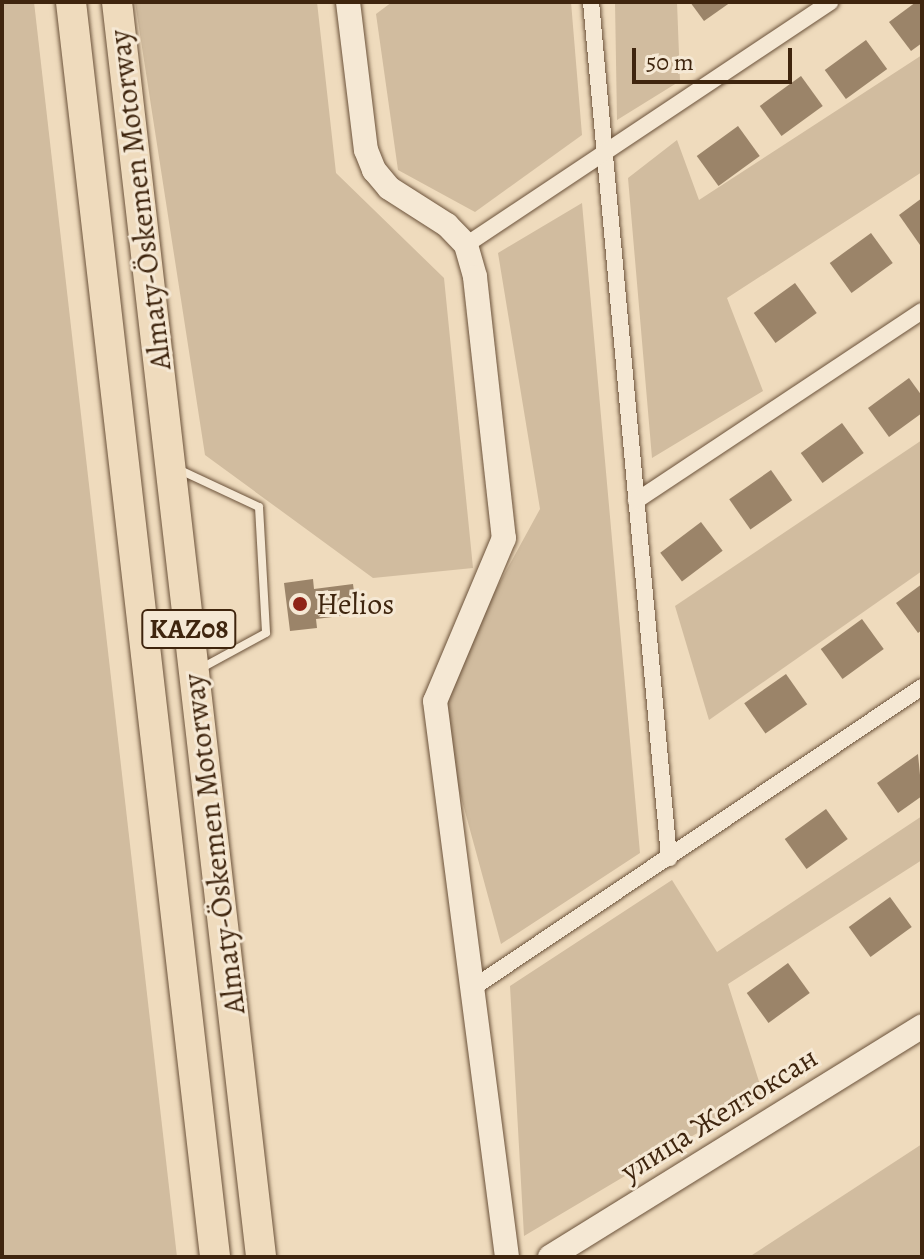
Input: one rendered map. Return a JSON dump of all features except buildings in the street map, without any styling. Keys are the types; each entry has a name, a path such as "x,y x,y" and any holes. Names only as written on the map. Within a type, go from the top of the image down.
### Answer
{"highway":[{"name":"Almaty-Öskemen Motorway","path":"71,2 215,1257"},
{"name":"Almaty-Öskemen Motorway","path":"117,2 261,1252"}],"street":[{"path":"348,2 366,150 374,170 389,188 447,225 466,245 475,277 504,538 435,701 507,1257"},
{"path":"591,2 669,858"},
{"path":"466,245 831,2"},
{"path":"636,501 922,311"},
{"path":"474,987 922,687"},
{"name":"улица Желтоксан","path":"550,1257 922,1026"}],"lane":[{"path":"171,466 259,507 266,633 194,672"}],"shaded area":[{"path":"2,2 34,2 177,1257 2,1257"},
{"path":"135,2 317,2 336,173 444,278 473,568 373,578 205,455"},
{"path":"392,2 571,2 582,135 475,212 398,170 376,14"},
{"path":"615,2 677,2 680,81 617,120"},
{"path":"922,55 922,172 727,298 763,391 652,458 628,178 677,140 699,200"},
{"path":"582,203 640,853 501,944 435,701 540,509 498,253"},
{"path":"922,440 922,571 709,720 675,606"},
{"path":"922,816 922,860 728,984 763,1094 524,1236 510,986 672,880 717,952"},
{"path":"922,1144 922,1257 749,1257"}],"place":[{"name":"Helios","path":"300,604"}]}
